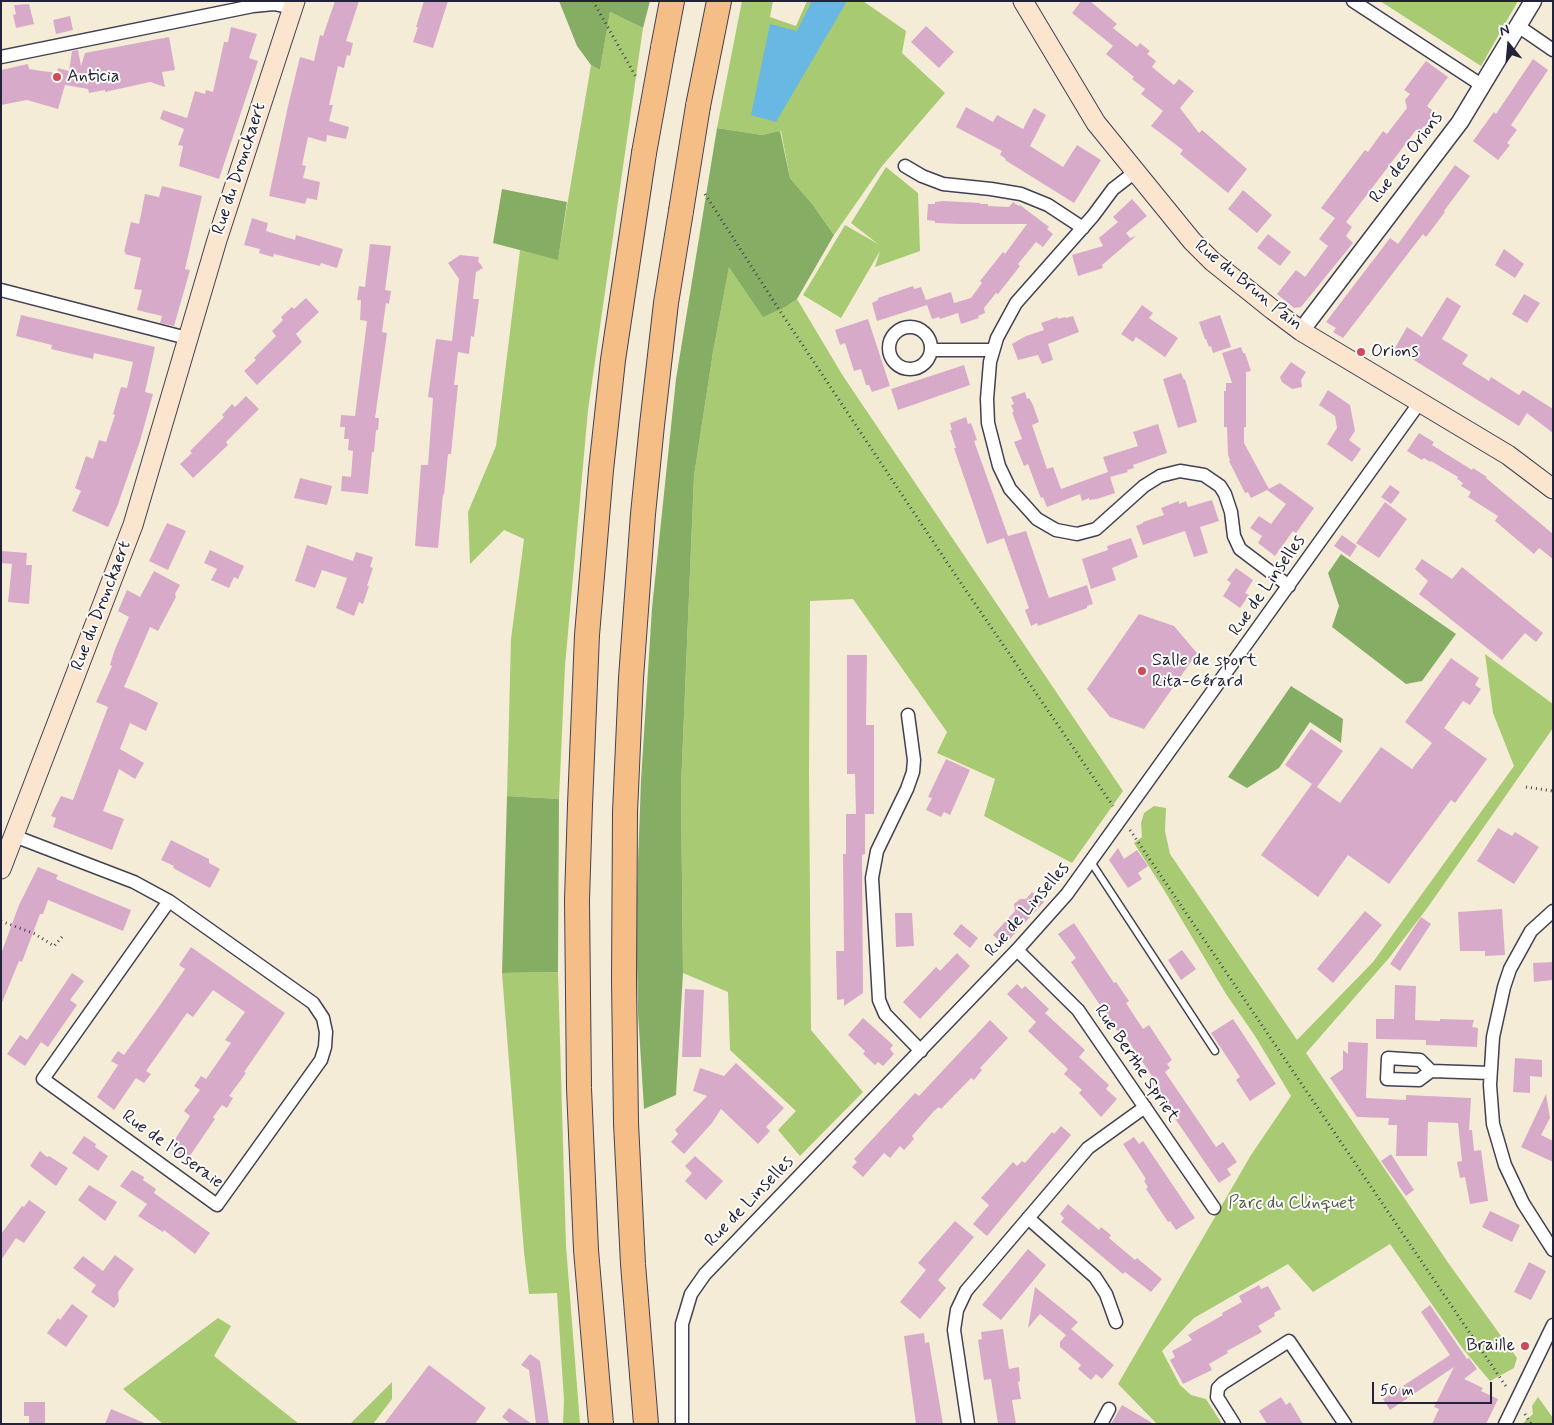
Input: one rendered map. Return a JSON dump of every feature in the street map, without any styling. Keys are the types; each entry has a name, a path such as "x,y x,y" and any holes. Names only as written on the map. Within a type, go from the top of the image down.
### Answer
{"highway":[{"path":"600,1424 588,1279 580,1125 578,1018 580,804 587,635 600,479 613,360 644,153 672,1"},
{"path":"646,1424 633,1264 626,1123 624,981 625,812 633,654 644,504 666,303 698,106 719,1"}],"main road":[{"name":"Rue du Brun Pain","path":"1023,1 1087,110 1192,241 1212,261 1301,331 1513,459 1553,489"},
{"name":"Rue du Dronckaert","path":"1,869 133,525 217,240 294,5"}],"street":[{"path":"1353,1 1483,86"},
{"name":"Rue des Orions","path":"1301,331 1439,151 1483,86 1534,1"},
{"path":"1,57 253,6 294,5"},
{"path":"1518,26 1553,50"},
{"path":"905,166 922,176 942,184 1021,194 1048,205 1083,228"},
{"path":"1135,172 1113,189 1083,228 1016,303 1004,325 993,350 989,368 987,394 987,411 991,437 999,466 1010,490 1037,520 1066,533 1087,532 1104,523 1151,480 1169,472 1193,472 1204,475 1212,480 1225,494 1231,512 1234,536 1240,549 1289,586"},
{"path":"1,290 187,338"},
{"path":"931,350 993,350"},
{"name":"Rue de Linselles","path":"682,1424 681,1335 684,1312 691,1294 715,1263 921,1051 1054,909 1091,862 1420,402"},
{"path":"908,715 914,760 913,772 907,789 877,851 872,878 879,1000 885,1014 921,1051"},
{"name":"Rue de l'Oseraie","path":"14,836 134,882 169,901 313,1003 322,1018 326,1032 325,1047 321,1060 217,1205 43,1079 169,901"},
{"path":"1553,911 1531,931 1510,969 1504,987 1494,1036 1490,1073 1493,1119 1505,1165 1523,1203 1553,1250"},
{"name":"Rue Berthe Spriet","path":"1017,950 1078,1010 1214,1208"},
{"path":"1431,1071 1490,1073"},
{"path":"968,1424 954,1339 954,1320 966,1292 1088,1148 1145,1107"},
{"path":"1028,1218 1094,1278 1106,1294 1116,1322"},
{"path":"1505,1424 1553,1325"},
{"path":"1234,1424 1217,1397 1218,1388 1289,1341 1345,1424"},
{"path":"1101,1424 1109,1409"}],"lane":[{"path":"1091,862 1215,1051"}],"path":[{"path":"593,1 636,77"},
{"path":"1526,787 1553,790"},
{"path":"1,921 35,934 54,946 62,937"}],"green space":[{"path":"559,1 650,1 643,28 610,12 600,70 591,65 577,46"},
{"path":"742,1 773,1 770,17 796,26 807,1 863,1 906,31 902,53 945,93 882,166 834,235 813,205 790,178 781,131 762,135 717,128"},
{"path":"1380,1 1518,1 1481,66"},
{"path":"610,12 643,28 588,410 565,666 559,799 507,796 511,639 524,539 504,530 470,564 468,512 496,446 520,250 558,259 591,65 600,70"},
{"path":"717,128 762,135 780,131 790,178 813,205 834,235 797,299 787,306 763,317 729,267 713,352 694,476 681,787 683,973 676,1095 644,1109 638,1013 636,917 641,780 652,608 676,379"},
{"path":"886,167 918,193 920,251 875,267 880,251 841,318 803,295 845,225 878,244 851,223"},
{"path":"502,189 567,202 558,260 493,243"},
{"path":"729,266 787,306 797,299 843,376 1123,791 1072,863 984,816 995,779 937,753 947,732 853,599 810,601 811,1030 863,1092 800,1156 778,1130 796,1111 730,1050 728,992 683,973 681,787 694,476 713,352"},
{"path":"1341,554 1456,634 1422,681 1406,684 1332,627 1339,606 1328,573"},
{"name":"Parc du Clinquet","path":"1485,654 1553,704 1553,728 1428,907 1389,958 1306,1053 1449,1264 1517,1358 1514,1368 1490,1381 1463,1349 1390,1244 1313,1292 1288,1264 1194,1318 1162,1351 1180,1385 1191,1395 1206,1399 1222,1424 1157,1424 1118,1384 1251,1155 1291,1096 1134,843 1142,837 1141,823 1144,813 1154,806 1166,808 1165,831 1170,854 1297,1040 1373,962 1514,766 1493,713"},
{"path":"1291,686 1343,719 1341,743 1310,722 1279,768 1247,788 1228,777"},
{"path":"507,796 559,799 558,972 502,973"},
{"path":"558,972 566,1246 580,1424 563,1424 564,1400 557,1293 529,1294 502,973"},
{"path":"218,1318 231,1326 214,1356 299,1424 163,1424 123,1389"},
{"path":"392,1382 392,1399 373,1424 350,1424"},
{"path":"1538,1397 1553,1418 1553,1424 1522,1424 1533,1414 1532,1406"}],"water":[{"path":"812,1 847,1 776,122 751,115 770,24 797,31"}],"building":[{"path":"335,1 359,1 346,41 353,43 350,56 347,55 344,68 338,66 329,105 333,105 329,121 349,127 346,139 327,135 326,142 308,137 302,165 306,166 303,178 320,182 317,200 307,198 305,204 269,196 300,57 314,61 320,35 323,36"},
{"path":"424,1 448,1 433,48 413,42"},
{"path":"1081,1 1090,1 1117,24 1113,28 1137,47 1140,43 1150,51 1147,54 1156,61 1152,67 1174,85 1179,79 1194,91 1180,108 1199,133 1202,130 1247,169 1228,193 1180,154 1183,150 1151,126 1163,111 1141,94 1145,89 1132,79 1134,77 1106,54 1113,46 1072,13"},
{"path":"29,4 34,24 16,28 13,15 16,14 14,5"},
{"path":"70,16 73,30 56,34 53,20"},
{"path":"926,26 954,52 939,68 911,42"},
{"path":"231,27 257,34 249,58 258,61 219,179 179,166 183,146 178,145 184,129 160,119 163,110 187,118 195,91 205,94 206,90 213,92 224,42 228,42"},
{"path":"169,37 175,70 162,72 165,87 150,82 105,92 105,90 89,93 88,89 65,85 58,109 27,100 1,105 1,70 28,64 29,69 57,73 58,68 69,71 72,51 78,50 81,66 85,53"},
{"path":"1533,59 1548,70 1511,125 1517,130 1507,143 1510,145 1498,160 1473,141 1494,112 1496,114"},
{"path":"1426,61 1448,77 1427,106 1438,115 1428,129 1424,126 1419,132 1416,130 1346,222 1352,227 1346,236 1353,243 1301,307 1294,308 1277,294 1296,270 1305,277 1328,246 1319,239 1335,218 1321,208 1365,150 1368,152 1383,131 1387,134 1407,108 1405,100 1410,94 1404,90"},
{"path":"966,107 993,122 997,115 1023,129 1034,108 1046,115 1030,146 1063,167 1077,145 1101,160 1074,203 1005,160 1000,155 1002,151 956,127"},
{"path":"1455,165 1470,176 1445,212 1426,237 1423,234 1343,338 1333,332 1336,328 1326,322 1390,238 1398,244"},
{"path":"162,186 202,196 185,269 190,270 174,326 160,323 162,316 137,310 142,290 134,289 141,258 125,254 126,252 124,252 131,222 139,224 145,194 159,197"},
{"path":"1243,190 1272,215 1257,233 1228,209"},
{"path":"1132,199 1147,216 1126,233 1130,238 1136,236 1102,265 1103,268 1078,276 1072,255 1103,246 1099,238 1118,222 1113,217"},
{"path":"943,201 1009,207 1013,202 1020,205 1049,227 1047,229 1053,234 1043,247 1036,242 1018,264 1020,266 998,294 996,293 984,308 985,313 978,316 979,318 961,324 958,313 940,319 939,317 932,319 927,305 877,321 872,303 878,300 878,298 913,286 914,289 921,287 926,300 951,292 954,303 971,298 982,283 980,281 1003,252 1005,254 1027,224 935,223 935,221 927,220 928,204"},
{"path":"252,218 268,223 266,231 295,240 296,235 343,249 337,268 321,263 320,266 274,254 273,257 259,253 260,249 244,245"},
{"path":"1268,234 1291,252 1280,266 1257,248"},
{"path":"370,244 391,246 385,290 391,291 389,304 386,303 382,332 387,333 375,418 379,418 378,430 376,430 374,452 372,452 368,494 341,491 342,476 351,477 353,451 348,450 349,439 344,439 345,427 340,427 341,415 355,416 367,321 360,320 361,300 357,300 359,286 365,287"},
{"path":"1504,249 1524,264 1515,278 1495,265"},
{"path":"460,255 479,257 478,261 483,268 476,272 473,299 479,299 474,337 471,336 469,354 458,352 454,385 458,385 451,454 448,454 438,548 415,546 421,465 428,465 433,398 428,397 436,339 452,341 459,279 448,263"},
{"path":"1524,294 1540,303 1527,323 1512,314"},
{"path":"1447,297 1461,306 1442,339 1468,355 1462,364 1489,381 1491,377 1519,395 1523,390 1553,409 1553,433 1527,413 1519,426 1395,348 1407,327 1422,337"},
{"path":"306,298 319,312 296,334 302,342 257,385 244,371 276,336 272,331 283,320 281,317"},
{"path":"1142,305 1153,313 1149,318 1178,338 1165,357 1136,337 1133,342 1121,334"},
{"path":"21,315 155,347 145,392 153,394 140,441 108,527 72,511 81,491 75,488 86,456 93,459 99,440 106,442 115,415 113,414 121,387 127,388 133,362 94,353 93,359 51,349 52,345 16,336"},
{"path":"1220,315 1231,347 1213,353 1211,346 1209,347 1205,339 1199,322"},
{"path":"1073,316 1079,332 1048,344 1053,360 1042,364 1038,355 1018,360 1012,344 1026,336 1044,330 1041,323 1058,317 1058,319"},
{"path":"868,319 890,386 872,392 869,385 866,385 861,369 854,371 845,343 840,345 835,330"},
{"path":"1241,347 1251,371 1246,372 1246,427 1244,427 1244,443 1269,489 1280,483 1314,508 1296,533 1293,531 1275,556 1258,543 1262,536 1250,528 1259,516 1271,524 1286,504 1267,490 1251,498 1248,492 1245,493 1229,461 1228,455 1227,427 1224,427 1224,391 1226,391 1226,383 1232,383 1222,353"},
{"path":"1291,362 1306,372 1301,380 1302,387 1292,389 1282,382 1280,377"},
{"path":"964,365 970,385 898,410 891,389"},
{"path":"1181,373 1185,379 1197,422 1178,428 1163,379"},
{"path":"1328,390 1350,405 1355,431 1349,440 1361,449 1352,462 1327,444 1337,428 1335,416 1319,405"},
{"path":"1025,392 1027,399 1029,398 1033,405 1039,422 1032,425 1047,469 1053,467 1061,489 1108,472 1103,457 1138,446 1133,432 1158,424 1167,453 1133,465 1134,468 1127,470 1128,472 1110,477 1115,493 1097,499 1089,500 1089,498 1082,501 1080,494 1047,507 1043,497 1041,498 1028,464 1024,466 1014,442 1022,439 1012,412 1014,412 1011,405 1014,404 1011,397"},
{"path":"246,396 259,409 226,442 228,445 193,478 180,464 192,453 190,451 224,417 222,415 232,404 235,407"},
{"path":"966,417 968,424 971,423 977,440 974,441 1008,536 1026,531 1049,598 1087,585 1093,604 1087,606 1087,608 1038,626 1037,623 1031,626 1025,610 1029,608 1004,538 987,544 954,448 956,448 950,430 952,430 950,423"},
{"path":"1419,433 1434,442 1432,445 1487,477 1553,534 1553,559 1539,548 1534,554 1495,521 1498,516 1468,497 1471,492 1461,486 1463,483 1457,479 1458,477 1431,461 1424,458 1422,460 1407,451"},
{"path":"300,478 332,486 327,505 294,498"},
{"path":"1390,485 1400,492 1391,504 1381,497"},
{"path":"1212,500 1219,521 1200,527 1208,553 1194,557 1185,531 1143,545 1136,526 1164,515 1161,508 1179,501 1179,504 1186,501 1188,507"},
{"path":"1385,502 1407,519 1379,558 1356,543"},
{"path":"167,523 186,531 168,570 149,561"},
{"path":"1342,535 1357,546 1350,557 1334,546"},
{"path":"1131,538 1138,557 1112,568 1116,580 1091,589 1082,559 1108,550 1107,546"},
{"path":"307,545 353,561 356,552 373,557 370,567 373,568 367,586 369,586 363,604 359,602 354,616 336,608 347,578 322,570 315,588 295,581"},
{"path":"210,550 244,566 238,579 234,577 229,588 211,580 217,569 204,563"},
{"path":"1,551 27,553 26,565 32,565 29,604 8,602 12,564 1,563"},
{"path":"1422,559 1452,579 1462,567 1543,633 1536,642 1525,633 1502,660 1419,594 1428,581 1415,569"},
{"path":"1236,568 1253,580 1245,593 1249,595 1240,608 1223,596 1231,583 1227,580"},
{"path":"154,571 180,585 175,594 176,597 158,631 150,627 124,687 158,703 146,731 130,723 120,749 144,763 135,779 119,769 103,811 124,819 112,850 53,827 56,818 51,816 61,796 73,800 108,707 96,702 112,666 110,665 115,649 129,617 118,611 127,590 140,597"},
{"name":"Salle de sport Rita-Gérard","path":"1139,614 1174,626 1197,653 1144,729 1110,717 1087,689"},
{"path":"847,655 867,655 866,725 874,725 874,814 865,814 865,854 862,855 863,993 844,1006 844,999 837,1000 836,951 844,951 843,854 846,854 846,814 856,814 855,774 847,774"},
{"path":"1451,658 1479,678 1475,685 1481,689 1470,705 1463,701 1444,728 1487,759 1455,803 1451,800 1389,884 1348,855 1318,897 1261,855 1312,784 1285,765 1311,729 1343,751 1317,787 1340,803 1381,747 1412,769 1432,743 1405,722"},
{"path":"946,759 970,770 950,815 944,812 941,817 926,810 932,798 928,797"},
{"path":"1498,828 1512,836 1515,832 1539,847 1514,884 1477,861"},
{"path":"171,840 209,859 209,863 220,869 210,888 161,860"},
{"path":"1118,848 1124,859 1137,850 1148,866 1138,873 1142,879 1128,888 1109,860"},
{"path":"38,867 58,875 56,879 131,910 123,931 48,900 43,914 40,914 22,962 19,961 1,1005 1,954 19,905"},
{"path":"1032,892 1044,902 1004,945 993,935 1015,911 1014,904 1020,899 1026,899"},
{"path":"1502,909 1505,955 1485,956 1485,951 1460,951 1458,912"},
{"path":"1365,911 1382,925 1333,983 1317,969"},
{"path":"895,913 912,913 914,946 896,947"},
{"path":"1421,917 1431,924 1400,971 1390,964"},
{"path":"1074,923 1114,983 1116,982 1129,1001 1126,1003 1143,1029 1149,1025 1172,1060 1167,1064 1170,1068 1165,1072 1216,1147 1223,1142 1237,1162 1227,1169 1231,1175 1219,1183 1150,1082 1154,1079 1123,1033 1120,1035 1071,962 1076,958 1058,934"},
{"path":"961,924 978,938 970,948 953,934"},
{"path":"191,947 285,1013 229,1096 233,1098 227,1108 222,1105 213,1117 215,1119 187,1160 170,1147 190,1116 184,1111 200,1090 194,1086 201,1076 206,1079 231,1043 225,1040 245,1012 213,990 193,1017 187,1013 146,1071 151,1074 144,1083 136,1078 114,1110 97,1097 118,1065 111,1061 118,1051 124,1055 156,1011 185,969 179,965"},
{"path":"1182,950 1196,969 1181,980 1168,960"},
{"path":"957,953 970,966 920,1019 903,1002 936,967 940,971"},
{"path":"1553,962 1553,980 1534,982 1533,963"},
{"path":"72,973 84,981 70,1000 77,1005 48,1047 41,1042 25,1066 7,1054 20,1035 27,1040"},
{"path":"1017,984 1022,989 1025,986 1049,1009 1045,1013 1085,1050 1079,1057 1109,1085 1106,1089 1117,1099 1101,1117 1079,1093 1082,1090 1064,1074 1068,1069 1028,1031 1036,1022 1007,994"},
{"path":"1395,985 1416,986 1415,1020 1474,1020 1472,1027 1478,1028 1477,1047 1426,1045 1426,1040 1376,1039 1376,1019 1394,1019"},
{"path":"685,989 704,990 701,1057 682,1057"},
{"path":"863,1018 893,1045 890,1049 894,1054 883,1066 878,1062 875,1065 863,1054 865,1051 848,1035"},
{"path":"1233,1019 1276,1084 1250,1101 1236,1080 1240,1077 1211,1033"},
{"path":"990,1020 1008,1038 980,1068 982,1070 974,1080 971,1078 941,1109 939,1107 934,1111 912,1136 914,1139 904,1150 900,1146 890,1158 884,1153 863,1177 852,1167 857,1162 854,1159 915,1093 919,1096"},
{"path":"1348,1042 1368,1043 1366,1098 1406,1100 1406,1095 1471,1098 1469,1130 1472,1130 1474,1151 1481,1150 1488,1201 1470,1204 1465,1177 1460,1178 1457,1162 1462,1161 1458,1123 1428,1122 1427,1156 1396,1156 1397,1125 1388,1125 1389,1118 1357,1117 1330,1078 1343,1069 1343,1050 1348,1054"},
{"path":"1515,1058 1542,1060 1542,1077 1530,1076 1530,1093 1513,1092"},
{"path":"736,1063 784,1108 766,1127 770,1131 758,1144 721,1109 712,1123 684,1154 671,1142 678,1134 675,1130 707,1096 693,1091 700,1068 724,1076"},
{"path":"1546,1094 1550,1118 1541,1135 1553,1141 1553,1162 1521,1147"},
{"path":"1061,1126 1071,1135 987,1236 973,1224 989,1205 981,1198 1013,1162 1017,1166 1022,1161 1025,1163 1052,1132 1054,1134"},
{"path":"84,1136 96,1144 95,1147 108,1156 98,1171 72,1153"},
{"path":"1134,1137 1139,1144 1143,1141 1195,1218 1176,1230 1170,1221 1168,1222 1146,1189 1148,1187 1144,1181 1146,1179 1123,1144"},
{"path":"40,1151 68,1168 56,1186 30,1166"},
{"path":"1391,1154 1414,1190 1406,1196 1381,1161"},
{"path":"695,1156 723,1181 706,1200 685,1181 692,1173 685,1166"},
{"path":"132,1170 144,1177 143,1180 156,1189 154,1193 210,1233 195,1254 164,1230 163,1232 138,1216 147,1204 120,1186"},
{"path":"89,1185 117,1202 105,1221 78,1200"},
{"path":"29,1200 46,1212 24,1243 16,1238 1,1260 1,1234 22,1206 24,1207"},
{"path":"1068,1204 1099,1230 1101,1227 1111,1235 1109,1238 1162,1279 1151,1292 1125,1272 1123,1274 1061,1222 1064,1218 1060,1214"},
{"path":"1490,1211 1520,1225 1512,1242 1482,1227"},
{"path":"955,1221 974,1237 938,1280 946,1288 920,1319 900,1302 926,1270 918,1263"},
{"path":"1028,1249 1046,1265 1001,1320 982,1305"},
{"path":"115,1255 134,1269 118,1292 119,1301 114,1308 91,1292 96,1285 73,1268 83,1256 103,1271"},
{"path":"1529,1262 1546,1271 1531,1300 1514,1292"},
{"path":"1259,1285 1261,1289 1268,1286 1281,1309 1274,1313 1275,1316 1258,1326 1262,1332 1227,1351 1228,1353 1209,1364 1212,1370 1183,1384 1170,1360 1175,1357 1172,1351 1192,1340 1188,1335 1242,1302 1239,1296"},
{"path":"1035,1287 1078,1322 1071,1329 1114,1365 1102,1379 1096,1374 1091,1380 1078,1369 1081,1365 1060,1347 1060,1342 1066,1335 1040,1314 1028,1328"},
{"path":"72,1304 88,1316 66,1347 47,1333"},
{"path":"1430,1305 1467,1359 1469,1358 1477,1369 1464,1379 1483,1388 1481,1391 1498,1399 1486,1424 1432,1424 1439,1409 1434,1407 1454,1367 1390,1410 1383,1399 1450,1355 1421,1312"},
{"path":"1003,1329 1009,1369 1019,1367 1020,1381 1018,1382 1021,1399 1012,1400 1016,1424 998,1424 991,1379 984,1380 978,1340 982,1339 981,1332"},
{"path":"924,1333 925,1343 929,1342 943,1424 916,1424 904,1336"},
{"path":"530,1354 540,1361 549,1424 536,1424 529,1370 521,1365"},
{"path":"429,1365 486,1408 475,1424 384,1424"},
{"path":"1281,1397 1286,1405 1290,1402 1303,1424 1267,1424 1259,1411"},
{"path":"24,1402 45,1402 45,1424 29,1424 29,1416 24,1416"},
{"path":"1122,1405 1154,1424 1111,1424"},
{"path":"509,1408 532,1424 511,1424 502,1417"},
{"path":"111,1409 147,1424 105,1424"}],"place":[{"name":"Anticia","path":"57,77"},
{"name":"Orions","path":"1361,352"},
{"name":"Salle de sport Rita-Gérard","path":"1142,671"},
{"name":"Braille","path":"1525,1346"}]}
